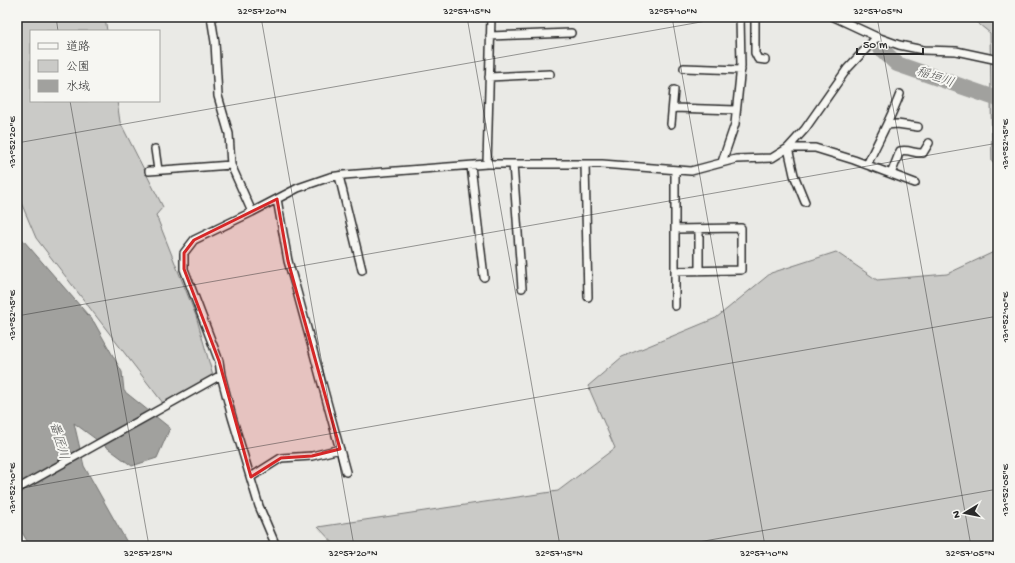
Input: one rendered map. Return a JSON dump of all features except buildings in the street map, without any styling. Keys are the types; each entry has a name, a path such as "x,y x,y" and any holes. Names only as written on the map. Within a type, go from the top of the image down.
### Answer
{"street":[{"path":"210,17 215,42 218,96 229,134 231,165 252,212"},
{"path":"487,164 491,17"},
{"path":"722,162 734,124 741,70 740,17"},
{"path":"755,17 756,48 758,59 765,60"},
{"path":"834,17 877,37 899,45 915,48 956,51 998,60"},
{"path":"490,36 571,33"},
{"path":"276,546 259,506 232,417 221,375 219,361 184,270 184,254 194,240 298,188 339,176 487,164 586,164 691,171 736,159 772,158 786,150 804,129 847,69 877,37"},
{"path":"741,50 756,48"},
{"path":"684,68 741,70"},
{"path":"489,77 550,74"},
{"path":"672,124 674,90"},
{"path":"867,165 887,125 900,94"},
{"path":"674,108 736,110"},
{"path":"887,125 897,124 918,127"},
{"path":"891,174 900,151 907,149 918,154 923,153 929,143"},
{"path":"786,150 815,148 915,183"},
{"path":"155,149 158,170"},
{"path":"786,150 805,202"},
{"path":"513,164 522,288"},
{"path":"586,164 588,297"},
{"path":"149,171 231,165"},
{"path":"471,166 479,247 484,277"},
{"path":"675,170 675,306"},
{"path":"339,176 362,270"},
{"path":"277,199 288,262 346,472"},
{"path":"675,229 741,228 741,270 675,271"},
{"path":"699,229 699,271"},
{"path":"17,490 221,375"},
{"path":"251,477 281,458 312,456 340,449"}],"highlighted area":[{"path":"277,199 288,261 340,449 312,456 281,458 251,477 219,361 184,269 184,253 194,240"}],"green space":[{"path":"17,17 105,17 107,30 30,30 30,102 117,102 120,122 163,207 156,215 196,316 213,376 163,403 36,238 17,193"},
{"path":"970,17 998,17 998,165 992,161 990,33"},
{"path":"998,250 998,546 336,546 318,527 558,491 615,448 588,386 622,357 716,318 771,273 836,252 877,280 947,274"}],"water":[{"name":"番匠川","path":"17,233 94,322 122,372 124,391 170,428 157,458 132,466 74,423 84,466 129,546 30,546 17,524"}],"waterway":[{"name":"稲垣川","path":"878,46 897,64 998,99"}]}
